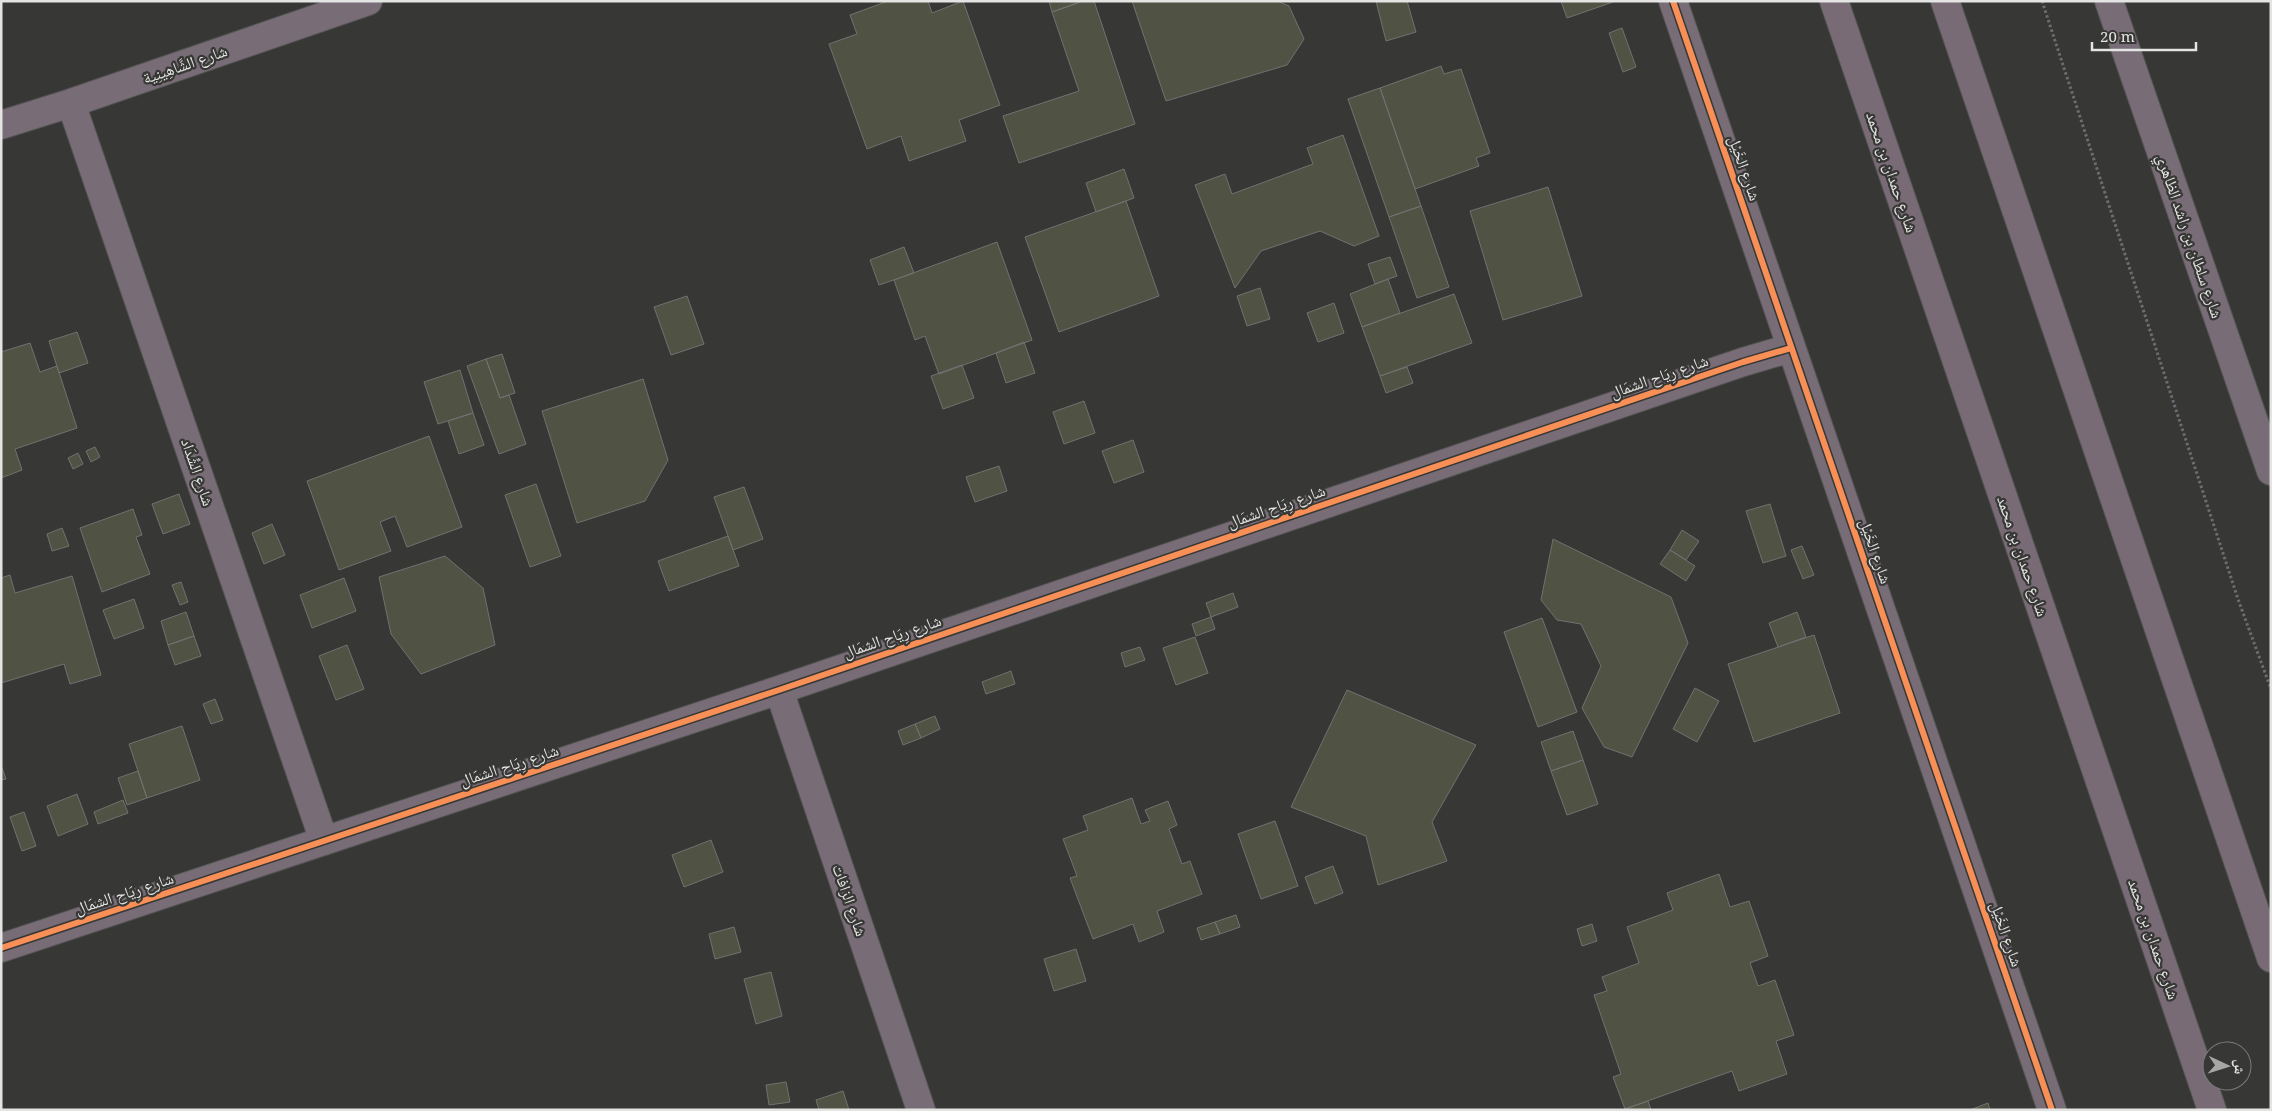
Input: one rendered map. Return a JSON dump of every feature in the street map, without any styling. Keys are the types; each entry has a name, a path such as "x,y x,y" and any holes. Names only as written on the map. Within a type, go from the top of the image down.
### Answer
{"main road":[{"name":"شارع حمدان بن محمد","path":"1834,1 2212,1110"},
{"path":"1945,1 2271,958"}],"street":[{"name":"شارع الشَّاهِينِية","path":"1,125 72,103 368,1"},
{"name":"شارع الخَيْل","path":"1674,1 2052,1110"},
{"name":"شارع سلطان بن راشد الظاهري","path":"2108,1 2271,471"},
{"name":"شارع الشِّدَاد","path":"72,103 324,841"},
{"name":"شارع رِيَاح الشمَال","path":"1,948 780,690 1734,365 1791,348"},
{"name":"شارع الزافات","path":"780,690 921,1110"}],"path":[{"path":"2042,1 2233,583 2271,689"}],"building":[{"path":"888,1 928,1 932,13 963,1 1000,105 959,120 966,141 909,161 901,136 867,149 829,44 857,34 850,15"},
{"path":"1049,1 1083,1 1052,12"},
{"path":"1083,1 1094,1 1135,124 1019,163 1003,116 1079,91 1052,12"},
{"path":"1132,1 1277,1 1289,6 1304,39 1287,65 1166,101"},
{"path":"1376,1 1407,1 1416,32 1386,41"},
{"path":"1561,1 1612,1 1613,2 1567,18"},
{"path":"1622,28 1636,67 1623,72 1609,33"},
{"path":"1441,66 1444,74 1461,69 1490,153 1476,158 1479,166 1415,189 1380,88"},
{"path":"1380,88 1421,206 1389,217 1348,99"},
{"path":"1343,135 1379,236 1354,246 1320,231 1261,251 1235,288 1195,185 1225,174 1232,194 1313,164 1307,148"},
{"path":"1124,169 1134,198 1096,212 1086,183"},
{"path":"1548,187 1582,296 1503,320 1470,211"},
{"path":"1126,201 1159,296 1059,332 1025,237"},
{"path":"1421,206 1449,287 1417,298 1389,217"},
{"path":"997,242 1032,340 939,374 925,336 915,340 894,280"},
{"path":"904,247 914,273 879,285 870,260"},
{"path":"1390,257 1397,276 1375,284 1368,264"},
{"path":"1388,279 1400,313 1362,327 1350,294"},
{"path":"1260,288 1270,319 1247,326 1237,296"},
{"path":"1454,294 1472,343 1380,376 1362,327"},
{"path":"687,296 704,344 671,355 654,307"},
{"path":"1334,303 1344,333 1318,342 1307,313"},
{"path":"77,332 88,363 59,373 49,341"},
{"path":"1024,342 1035,373 1006,383 996,353"},
{"path":"30,343 40,372 57,366 77,428 15,449 22,470 1,478 1,352"},
{"path":"502,354 515,393 500,398 486,359"},
{"path":"486,359 500,398 509,395 526,444 499,454 467,366"},
{"path":"962,365 974,398 943,409 931,376"},
{"path":"1407,367 1413,383 1386,393 1380,376"},
{"path":"460,370 473,413 438,424 424,382"},
{"path":"643,379 668,460 645,501 577,523 542,411"},
{"path":"1084,401 1095,433 1064,444 1053,412"},
{"path":"473,413 484,445 459,454 448,421"},
{"path":"429,436 462,527 407,547 395,516 380,522 391,551 339,570 307,481"},
{"path":"1133,440 1144,472 1114,483 1102,451"},
{"path":"95,447 100,457 91,462 86,451"},
{"path":"78,453 83,464 73,469 68,458"},
{"path":"999,466 1007,491 975,502 966,477"},
{"path":"536,484 561,556 530,567 505,495"},
{"path":"744,487 763,539 733,550 714,497"},
{"path":"179,494 190,524 163,534 152,504"},
{"path":"1770,504 1786,556 1763,563 1746,511"},
{"path":"133,509 142,535 136,537 150,574 102,592 80,528"},
{"path":"272,524 285,555 264,564 252,533"},
{"path":"62,528 69,546 52,551 47,534"},
{"path":"1682,530 1699,541 1686,560 1670,550"},
{"path":"728,536 739,566 669,591 658,561"},
{"path":"1553,539 1671,597 1688,643 1632,757 1604,747 1582,708 1601,666 1581,624 1557,620 1541,600"},
{"path":"1802,546 1814,575 1803,579 1791,550"},
{"path":"1670,550 1695,566 1686,581 1660,564"},
{"path":"445,556 483,588 495,645 421,674 391,634 379,577"},
{"path":"10,575 15,593 72,576 101,675 70,684 64,664 1,683 1,578"},
{"path":"344,578 356,611 312,628 300,595"},
{"path":"181,582 188,602 180,605 172,585"},
{"path":"1233,593 1238,607 1211,617 1206,603"},
{"path":"134,599 144,628 114,639 103,610"},
{"path":"186,612 194,636 168,645 161,621"},
{"path":"1797,612 1806,637 1778,647 1769,623"},
{"path":"1211,617 1215,629 1196,636 1192,624"},
{"path":"1542,618 1577,712 1538,727 1504,632"},
{"path":"1814,635 1840,713 1754,742 1728,664"},
{"path":"194,636 201,656 175,665 168,645"},
{"path":"1195,637 1208,673 1176,685 1163,648"},
{"path":"347,645 364,689 336,700 319,656"},
{"path":"1140,647 1145,660 1125,667 1121,653"},
{"path":"1011,671 1015,684 986,694 982,682"},
{"path":"1695,688 1719,701 1697,742 1673,729"},
{"path":"1347,690 1476,745 1432,822 1447,861 1378,885 1366,836 1291,807"},
{"path":"215,699 223,720 211,724 203,704"},
{"path":"935,716 940,729 921,738 915,724"},
{"path":"915,724 921,738 903,745 898,731"},
{"path":"182,726 200,780 147,798 129,744"},
{"path":"1573,731 1583,760 1551,771 1541,742"},
{"path":"1583,760 1598,804 1567,815 1551,771"},
{"path":"1,765 6,779 1,780"},
{"path":"138,771 147,798 127,805 118,778"},
{"path":"77,794 88,824 58,836 47,806"},
{"path":"1132,798 1141,824 1150,821 1145,810 1168,801 1177,825 1169,829 1182,864 1190,861 1202,894 1157,911 1164,932 1139,942 1133,924 1093,939 1070,878 1077,876 1063,839 1088,830 1083,816"},
{"path":"123,800 128,813 98,824 94,812"},
{"path":"24,812 36,846 22,851 10,817"},
{"path":"1275,821 1298,886 1261,899 1238,834"},
{"path":"711,840 723,872 684,887 672,855"},
{"path":"1333,866 1343,893 1315,904 1305,877"},
{"path":"1719,874 1730,907 1749,901 1768,956 1750,963 1758,986 1775,980 1794,1035 1776,1041 1787,1074 1739,1091 1732,1071 1625,1109 1613,1077 1621,1074 1594,995 1607,991 1602,977 1639,963 1627,927 1673,910 1667,893"},
{"path":"1236,915 1240,927 1220,934 1215,922"},
{"path":"1215,922 1220,934 1201,940 1197,928"},
{"path":"1592,924 1597,941 1582,946 1577,929"},
{"path":"734,927 741,952 715,959 709,934"},
{"path":"1076,949 1086,981 1054,991 1044,959"},
{"path":"771,972 782,1016 756,1024 744,979"},
{"path":"786,1082 790,1102 769,1105 766,1085"},
{"path":"843,1091 849,1110 819,1110 816,1100"},
{"path":"1648,1101 1651,1110 1623,1110 1625,1109"},
{"path":"1988,1103 1990,1110 1970,1110"}],"cycle path":[{"path":"1673,1 2052,1110"},
{"path":"1,948 779,690 1743,362 1791,348"}]}
